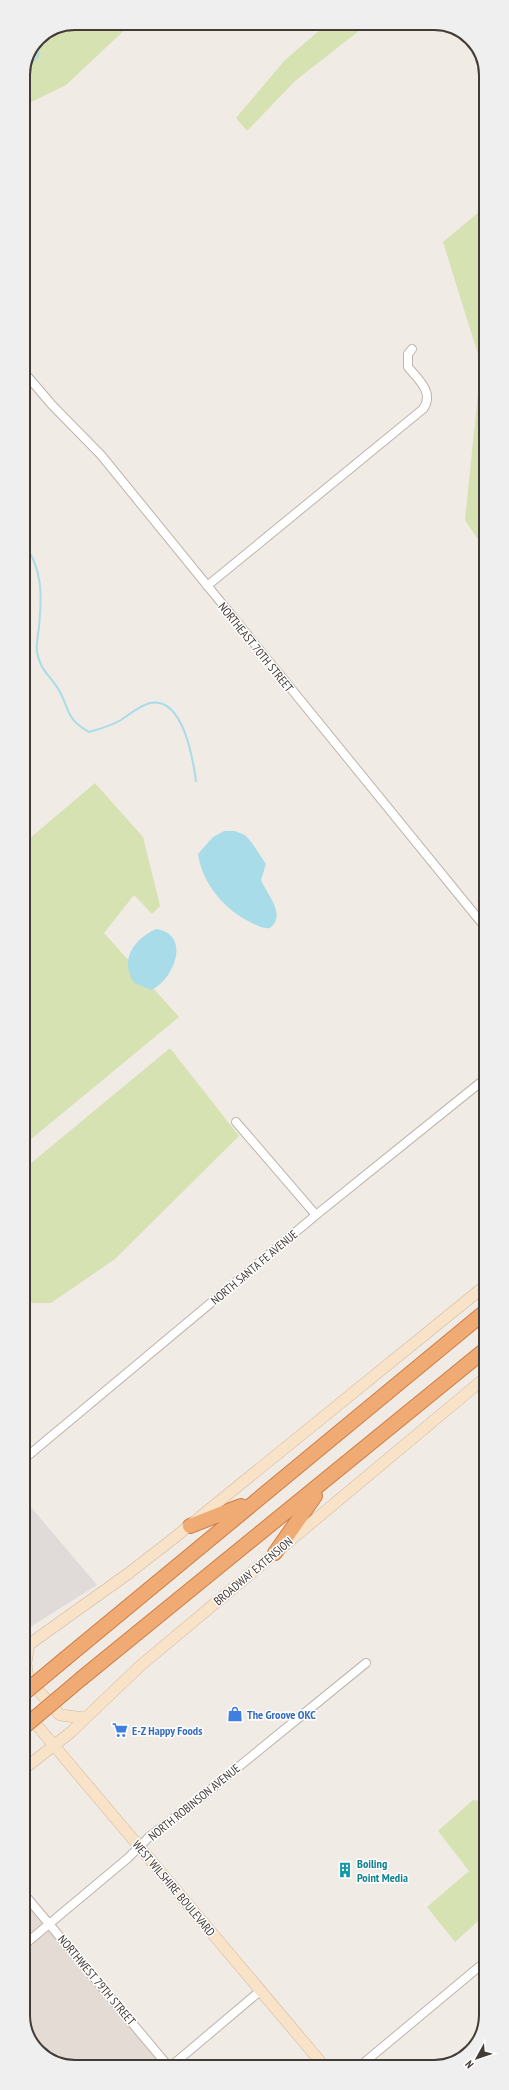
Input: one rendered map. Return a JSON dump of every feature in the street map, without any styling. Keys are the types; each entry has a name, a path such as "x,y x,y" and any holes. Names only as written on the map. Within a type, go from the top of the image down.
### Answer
{"highway":[{"path":"30,1688 256,1499 479,1317"},
{"name":"BROADWAY EXTENSION","path":"30,1722 479,1355"},
{"path":"275,1553 324,1482"},
{"path":"190,1526 256,1499"}],"main road":[{"path":"30,1644 129,1573 190,1526 479,1291"},
{"name":"BROADWAY EXTENSION","path":"30,1764 54,1746 140,1666 479,1383"},
{"path":"30,1680 60,1715 85,1718"},
{"name":"WEST WILSHIRE BOULEVARD","path":"30,1717 319,2060"}],"street":[{"path":"207,586 423,410 427,404 428,396 426,388 408,367 407,361 412,349"},
{"name":"NORTHEAST 70TH STREET","path":"30,379 101,455 479,918"},
{"name":"NORTH SANTA FE AVENUE","path":"30,1454 316,1215 479,1084"},
{"path":"236,1122 316,1215"},
{"name":"NORTH ROBINSON AVENUE","path":"30,1940 155,1832 204,1795 366,1663"},
{"name":"NORTHWEST 79TH STREET","path":"30,1901 164,2060"},
{"path":"367,2060 479,1967"},
{"path":"178,2060 260,1991"}],"shaded area":[{"path":"30,1506 97,1585 30,1627"},
{"path":"30,1901 163,2060 72,2060 52,2054 39,2042 32,2030 30,2015"}],"green space":[{"path":"125,30 66,85 30,103 31,66 33,58 43,43 58,33 66,31"},
{"path":"320,30 360,30 295,81 247,131 236,118 285,60"},
{"path":"479,212 479,358 443,242"},
{"path":"479,384 479,540 465,520"},
{"path":"95,783 143,837 160,906 152,914 134,895 104,933 179,1017 30,1140 30,838"},
{"path":"170,1048 239,1136 115,1259 51,1303 30,1303 30,1164"},
{"path":"473,1800 479,1801 479,1920 455,1942 427,1907 469,1871 438,1831"}],"water":[{"path":"224,831 235,831 245,835 266,864 261,880 274,904 277,917 275,923 270,928 263,928 256,925 242,918 233,911 217,895 204,876 198,854 213,837"},
{"path":"156,929 167,933 174,939 176,958 167,977 151,990 134,983 128,966 131,951 135,944 148,933"}],"waterway":[{"path":"32,62 38,57 39,49"},
{"path":"30,552 38,572 41,593 37,652 41,665 58,688 70,716 77,724 89,732 117,722 146,704 161,703 171,709 184,731 189,745 196,781"}],"place":[{"name":"The Groove OKC","path":"235,1714"},
{"name":"E-Z Happy Foods","path":"120,1730"},
{"name":"Boiling Point Media","path":"345,1870"}]}
